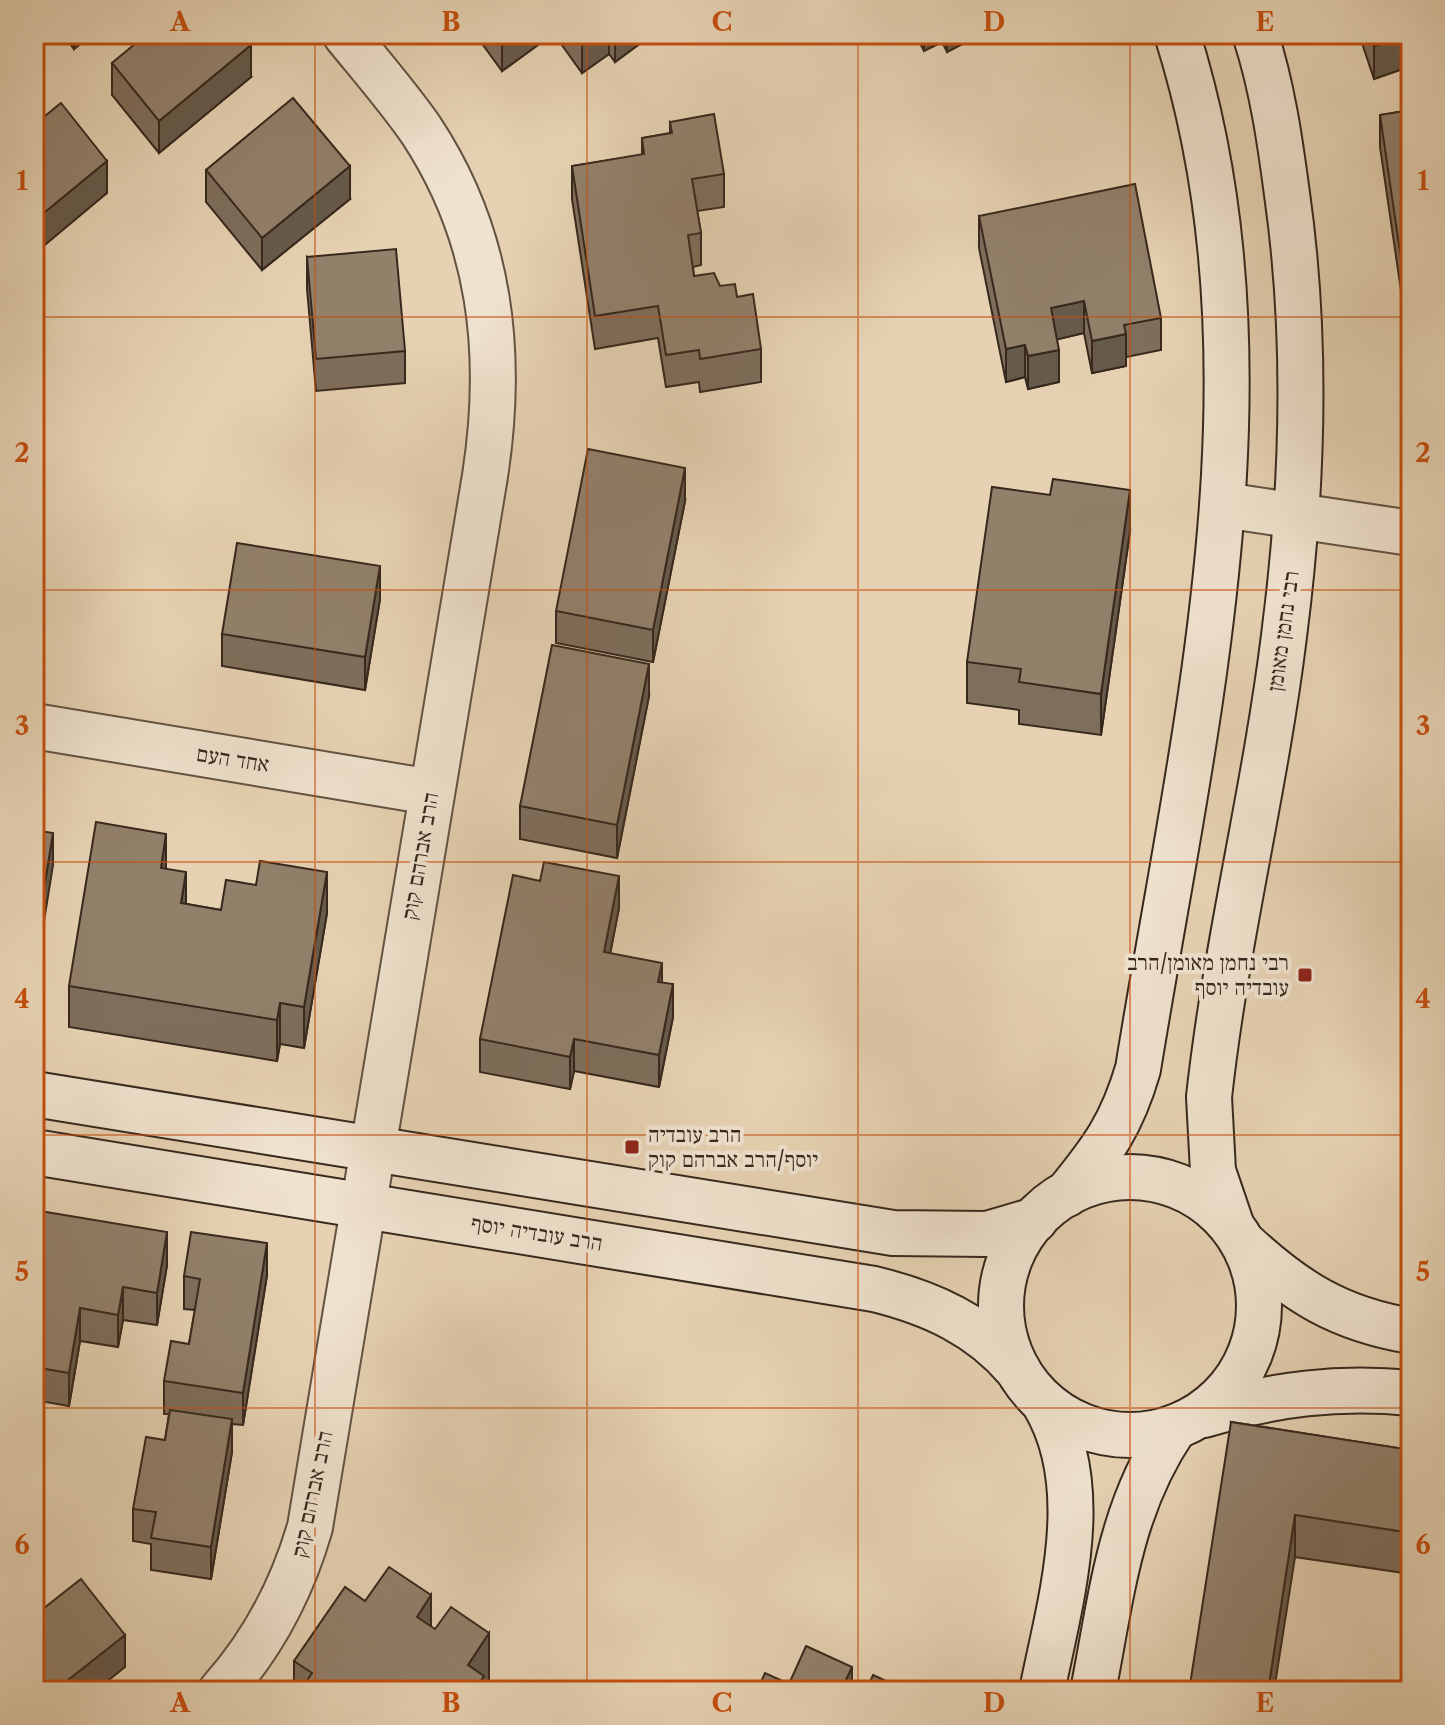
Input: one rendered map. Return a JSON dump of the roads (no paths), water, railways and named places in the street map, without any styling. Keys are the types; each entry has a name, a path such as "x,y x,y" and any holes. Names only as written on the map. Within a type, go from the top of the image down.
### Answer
{"street":[{"name":"הרב אברהם קוק","path":"221,1691 270,1625 300,1562 316,1490 491,437 494,398 492,321 476,244 443,167 420,129 345,34"},
{"path":"1042,1691 1064,1580 1069,1520 1063,1449 1005,1337 1002,1293 1014,1250 1106,1146 1126,1110 1138,1069 1210,628 1224,505 1228,378 1222,265 1207,159 1177,34"},
{"name":"רבי נחמן מאומן","path":"1237,1233 1213,1171 1209,1097 1284,638 1297,515 1302,377 1296,258 1280,145 1255,34"},
{"path":"1224,505 1411,533"},
{"name":"אחד העם","path":"34,726 431,792"},
{"path":"34,1094 893,1233 978,1234 1051,1207 1083,1186 1119,1177 1154,1179 1205,1200 1275,1272 1336,1312 1411,1331"},
{"name":"הרב עובדיה יוסף","path":"34,1152 884,1291 929,1306 968,1325 1000,1349 1031,1386"},
{"path":"1093,1691 1122,1538 1151,1463 1185,1422 1235,1381 1245,1365 1257,1331 1256,1276 1237,1233"},
{"path":"1031,1386 1073,1422 1106,1433 1141,1434 1259,1399 1301,1392 1345,1389 1411,1393"}],"place":[{"name":"רבי נחמן מאומן/הרב עובדיה יוסף","path":"1305,975"},
{"name":"הרב עובדיה יוסף/הרב אברהם קוק","path":"632,1147"}]}
